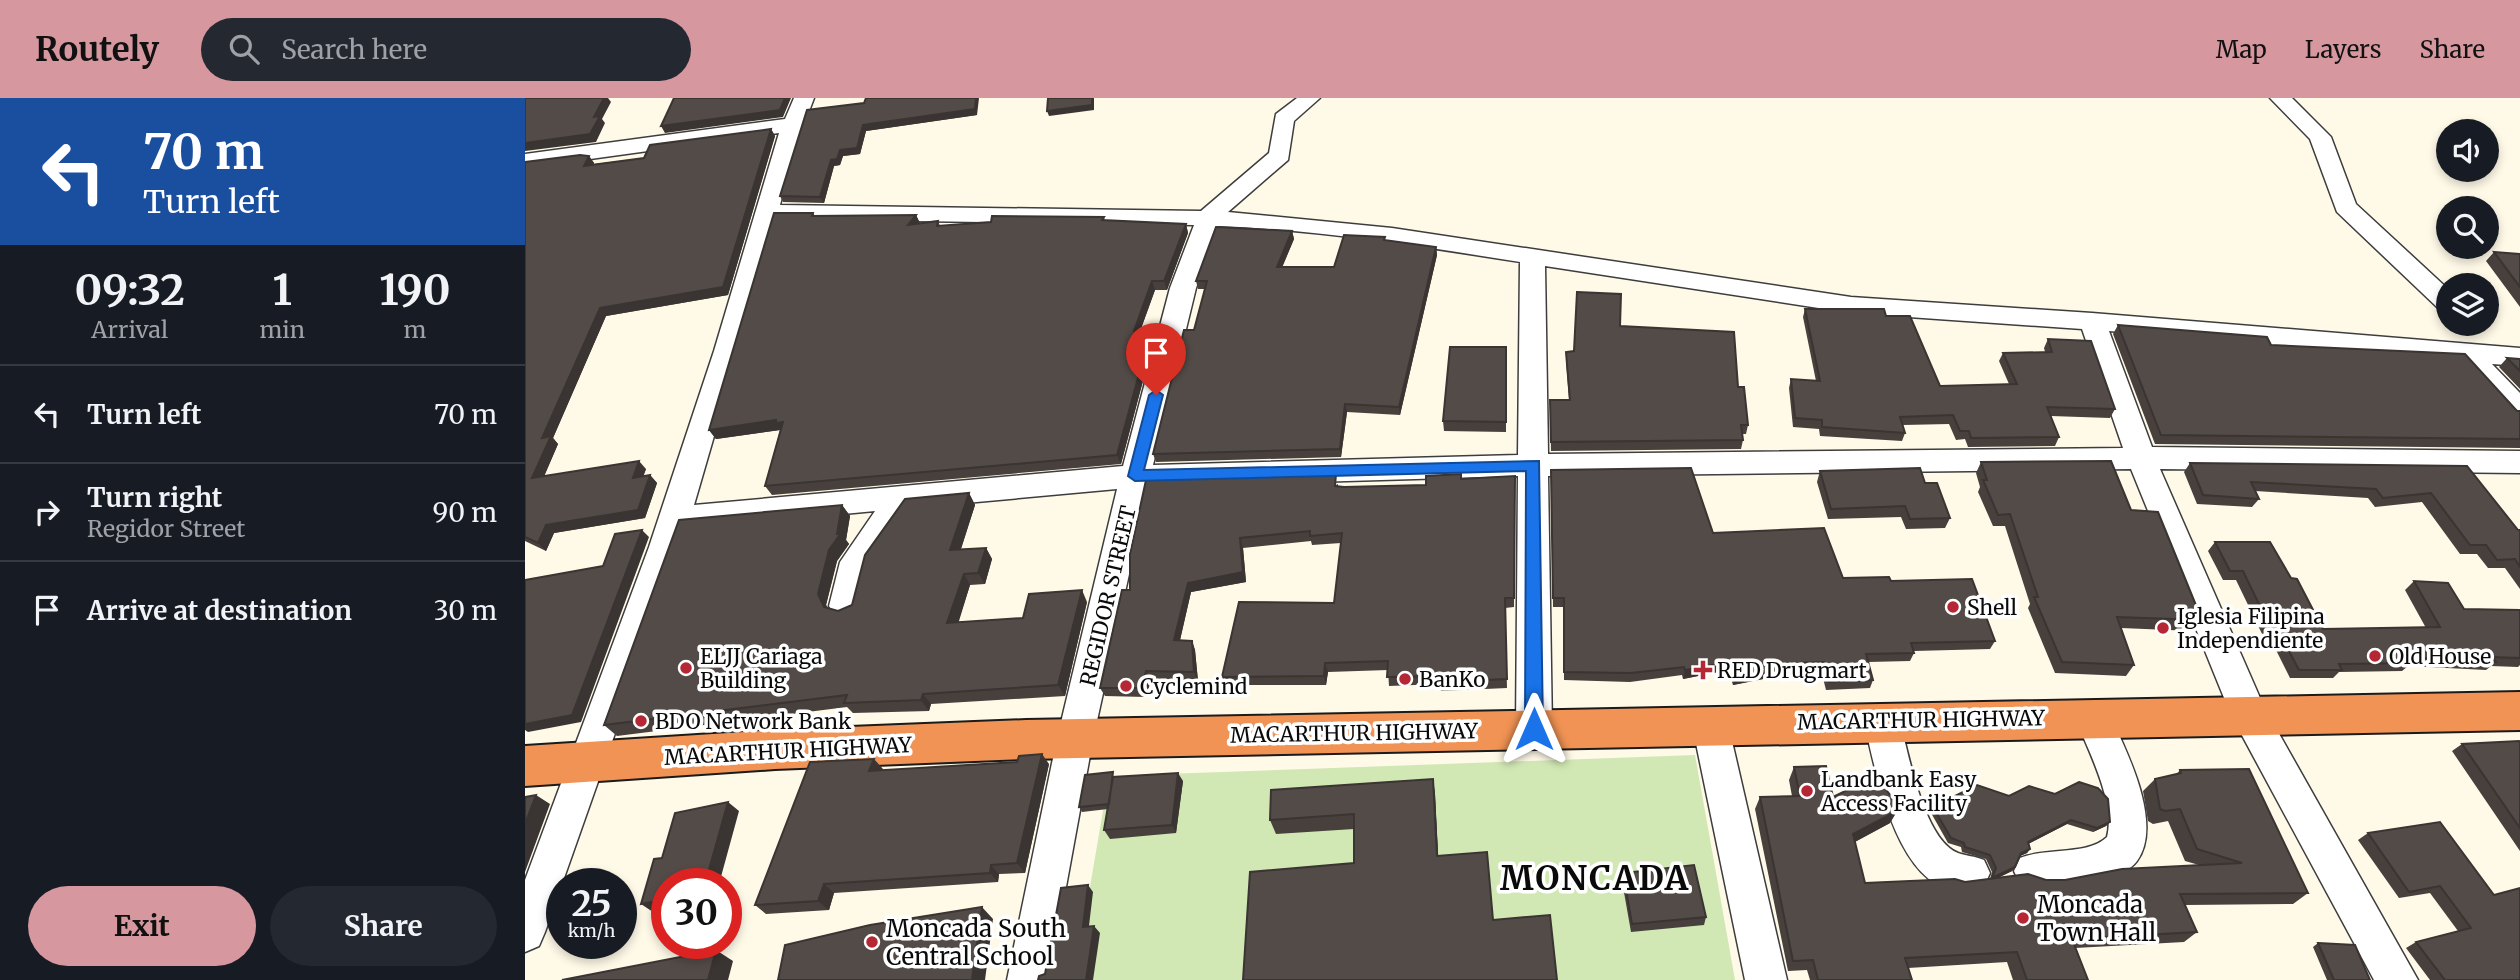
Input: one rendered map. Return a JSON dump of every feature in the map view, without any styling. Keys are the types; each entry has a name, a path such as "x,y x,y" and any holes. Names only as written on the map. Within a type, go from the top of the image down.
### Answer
{"highway":[{"name":"MACARTHUR HIGHWAY","path":"525,766 591,760 1075,739 1710,724 2520,711"}],"street":[{"path":"525,932 591,760 676,518 792,125 804,98"},
{"path":"1209,217 1280,155 1277,111 1310,98"},
{"path":"2280,98 2320,137 2345,207 2436,292"},
{"path":"525,161 792,125"},
{"path":"768,212 1209,217 1392,234 1851,305 2092,321 2467,337 2520,357"},
{"name":"REGIDOR STREET","path":"1028,980 1075,739 1135,476 1183,288 1209,217"},
{"path":"1532,257 1534,729"},
{"path":"2092,321 2141,458 2249,715 2397,980"},
{"path":"2467,337 2520,411"},
{"path":"676,518 1135,476 1534,465 2141,458 2520,462"},
{"path":"846,606 856,562 901,499"},
{"path":"2034,871 2094,863 2116,857 2127,845 2128,823 2120,785 2093,718"},
{"path":"1882,721 1911,822 1934,858 1947,869 1970,873"},
{"path":"1710,724 1766,980"}],"green space":[{"path":"1695,755 1735,980 1074,980 1109,776"}],"building":[{"path":"525,98 604,98 594,117 600,116 590,134 525,143"},
{"path":"674,98 785,98 780,110 661,126"},
{"path":"866,98 976,98 975,109 863,125 857,148 840,150 837,159 831,160 820,197 780,196 807,110 864,103"},
{"path":"1048,98 1092,98 1092,105 1047,111"},
{"path":"771,129 723,287 600,308 542,438 551,436 532,478 639,461 633,478 650,475 638,510 546,525 538,543 525,537 525,162 589,156 584,166 644,158 650,145"},
{"path":"774,213 813,213 812,216 916,215 908,225 938,221 937,226 991,222 992,216 1104,217 1102,220 1186,224 1164,281 1152,281 1134,331 1151,330 1117,455 765,486 783,422 776,423 776,420 709,430"},
{"path":"1216,227 1292,231 1277,267 1334,267 1344,235 1385,237 1384,240 1436,247 1399,407 1345,404 1340,449 1153,454 1184,330 1194,330 1207,281 1196,281"},
{"path":"2499,252 2520,254 2520,287 2499,259"},
{"path":"1577,292 1621,294 1620,326 1734,332 1738,387 1744,387 1748,425 1741,425 1743,440 1551,442 1550,400 1570,400 1566,352 1574,351"},
{"path":"1805,309 1884,309 1886,316 1910,316 1940,386 2017,384 2003,353 2052,352 2048,339 2091,341 2115,409 2047,407 2059,437 1971,438 1969,431 1960,431 1953,415 1900,417 1905,433 1822,427 1822,420 1795,418 1791,379 1820,381"},
{"path":"2118,325 2267,337 2271,345 2465,354 2517,411 2520,411 2520,439 2161,435"},
{"path":"1450,347 1506,347 1506,422 1443,421"},
{"path":"2507,358 2520,359 2520,371"},
{"path":"2111,461 2131,510 2158,512 2202,620 2117,617 2134,665 2062,662 2034,597 2038,597 2010,514 1998,515 1983,480 1987,480 1981,462"},
{"path":"2190,463 2467,466 2520,530 2520,567 2515,559 2497,560 2486,545 2470,545 2431,493 2383,498 2376,489 2251,482 2259,499 2203,495"},
{"path":"1691,468 1713,533 1824,528 1843,578 1889,577 1891,581 1972,579 1995,641 1911,643 1914,653 1866,654 1873,680 1829,682 1824,662 1763,664 1766,671 1735,677 1730,662 1685,670 1684,667 1631,673 1564,672 1564,598 1553,598 1551,470"},
{"path":"1920,468 1925,483 1937,483 1950,518 1910,519 1905,506 1831,509 1820,471"},
{"path":"1336,474 1335,486 1344,487 1426,485 1426,476 1461,474 1461,479 1515,476 1514,598 1505,598 1507,679 1440,682 1440,676 1387,677 1388,661 1325,663 1324,676 1222,677 1239,602 1334,603 1342,533 1310,536 1310,531 1240,538 1243,572 1188,583 1174,640 1192,641 1194,672 1146,671 1141,688 1100,688 1122,590 1130,590 1130,554 1146,480"},
{"path":"969,493 950,550 986,548 978,573 964,574 947,623 1023,618 1029,594 1082,590 1058,685 923,694 921,700 844,703 847,695 604,725 679,520 842,505 837,534 841,533 829,550 818,594 824,607 838,611 852,605 865,555 905,499"},
{"path":"642,530 572,715 525,724 525,580 603,566 615,534"},
{"path":"2215,542 2270,542 2291,578 2297,579 2323,629 2440,627 2414,581 2448,583 2464,609 2520,610 2520,658 2493,657 2496,662 2408,657 2411,663 2339,664 2342,670 2299,670 2279,632 2272,631 2243,571 2230,571"},
{"path":"2520,742 2520,828 2462,744"},
{"path":"1042,754 1017,863 991,865 990,873 824,884 818,901 755,905 810,762 874,759 869,771 1017,762 1019,756"},
{"path":"1826,766 1833,797 1866,781 1883,786 1897,811 1853,834 1865,883 1955,879 1965,882 2028,874 2046,880 2065,880 2122,869 2242,863 2197,849 2180,809 2160,809 2155,779 2181,773 2180,770 2249,769 2308,893 2180,894 2197,932 2072,939 2088,980 2027,980 2017,952 1905,958 1912,980 1818,980 1813,960 1793,961 1760,797 1800,796 1794,767"},
{"path":"1113,772 1109,804 1079,807 1085,775"},
{"path":"1178,773 1172,825 1104,830 1113,777"},
{"path":"1433,779 1437,856 1487,852 1493,920 1550,915 1557,980 1243,980 1250,872 1354,863 1354,814 1270,820 1271,790"},
{"path":"2079,782 2098,788 2108,799 2110,822 2097,828 2071,820 2028,842 2030,849 2021,853 2015,867 1992,878 1996,868 1990,855 1965,847 1964,843 1951,838 1928,799 1935,796 1947,800 1977,785 2009,796 2029,786 2055,794"},
{"path":"536,795 525,824 525,797"},
{"path":"728,802 709,868 651,868 654,859 662,858 675,813"},
{"path":"2440,822 2494,895 2520,888 2520,980 2445,980 2416,942 2471,928 2440,886 2409,892 2368,833"},
{"path":"1694,865 1706,917 1632,924 1623,873"},
{"path":"651,869 651,902 641,904"},
{"path":"1088,885 1083,927 1094,926 1086,980 1038,980 1039,976 1045,974 1061,888"},
{"path":"982,907 972,980 778,980 785,945 870,925"},
{"path":"2318,943 2355,945 2370,980 2334,980"},
{"path":"670,959 714,959 708,980 562,980"}],"place":[{"name":"Shell","path":"1953,607"},
{"name":"Iglesia Filipina Independiente","path":"2163,628"},
{"name":"Old House","path":"2375,656"},
{"name":"ELJJ Cariaga Building","path":"686,668"},
{"name":"RED Drugmart","path":"1703,670"},
{"name":"BanKo","path":"1405,679"},
{"name":"Cyclemind","path":"1126,686"},
{"name":"BDO Network Bank","path":"641,721"},
{"name":"Landbank Easy Access Facility","path":"1807,791"},
{"name":"Moncada Town Hall","path":"2023,918"},
{"name":"Moncada South Central School","path":"872,942"}],"district":[{"name":"MONCADA","path":"1595,878"}],"route":[{"path":"1156,395 1135,476 1534,465 1534,729"}]}
